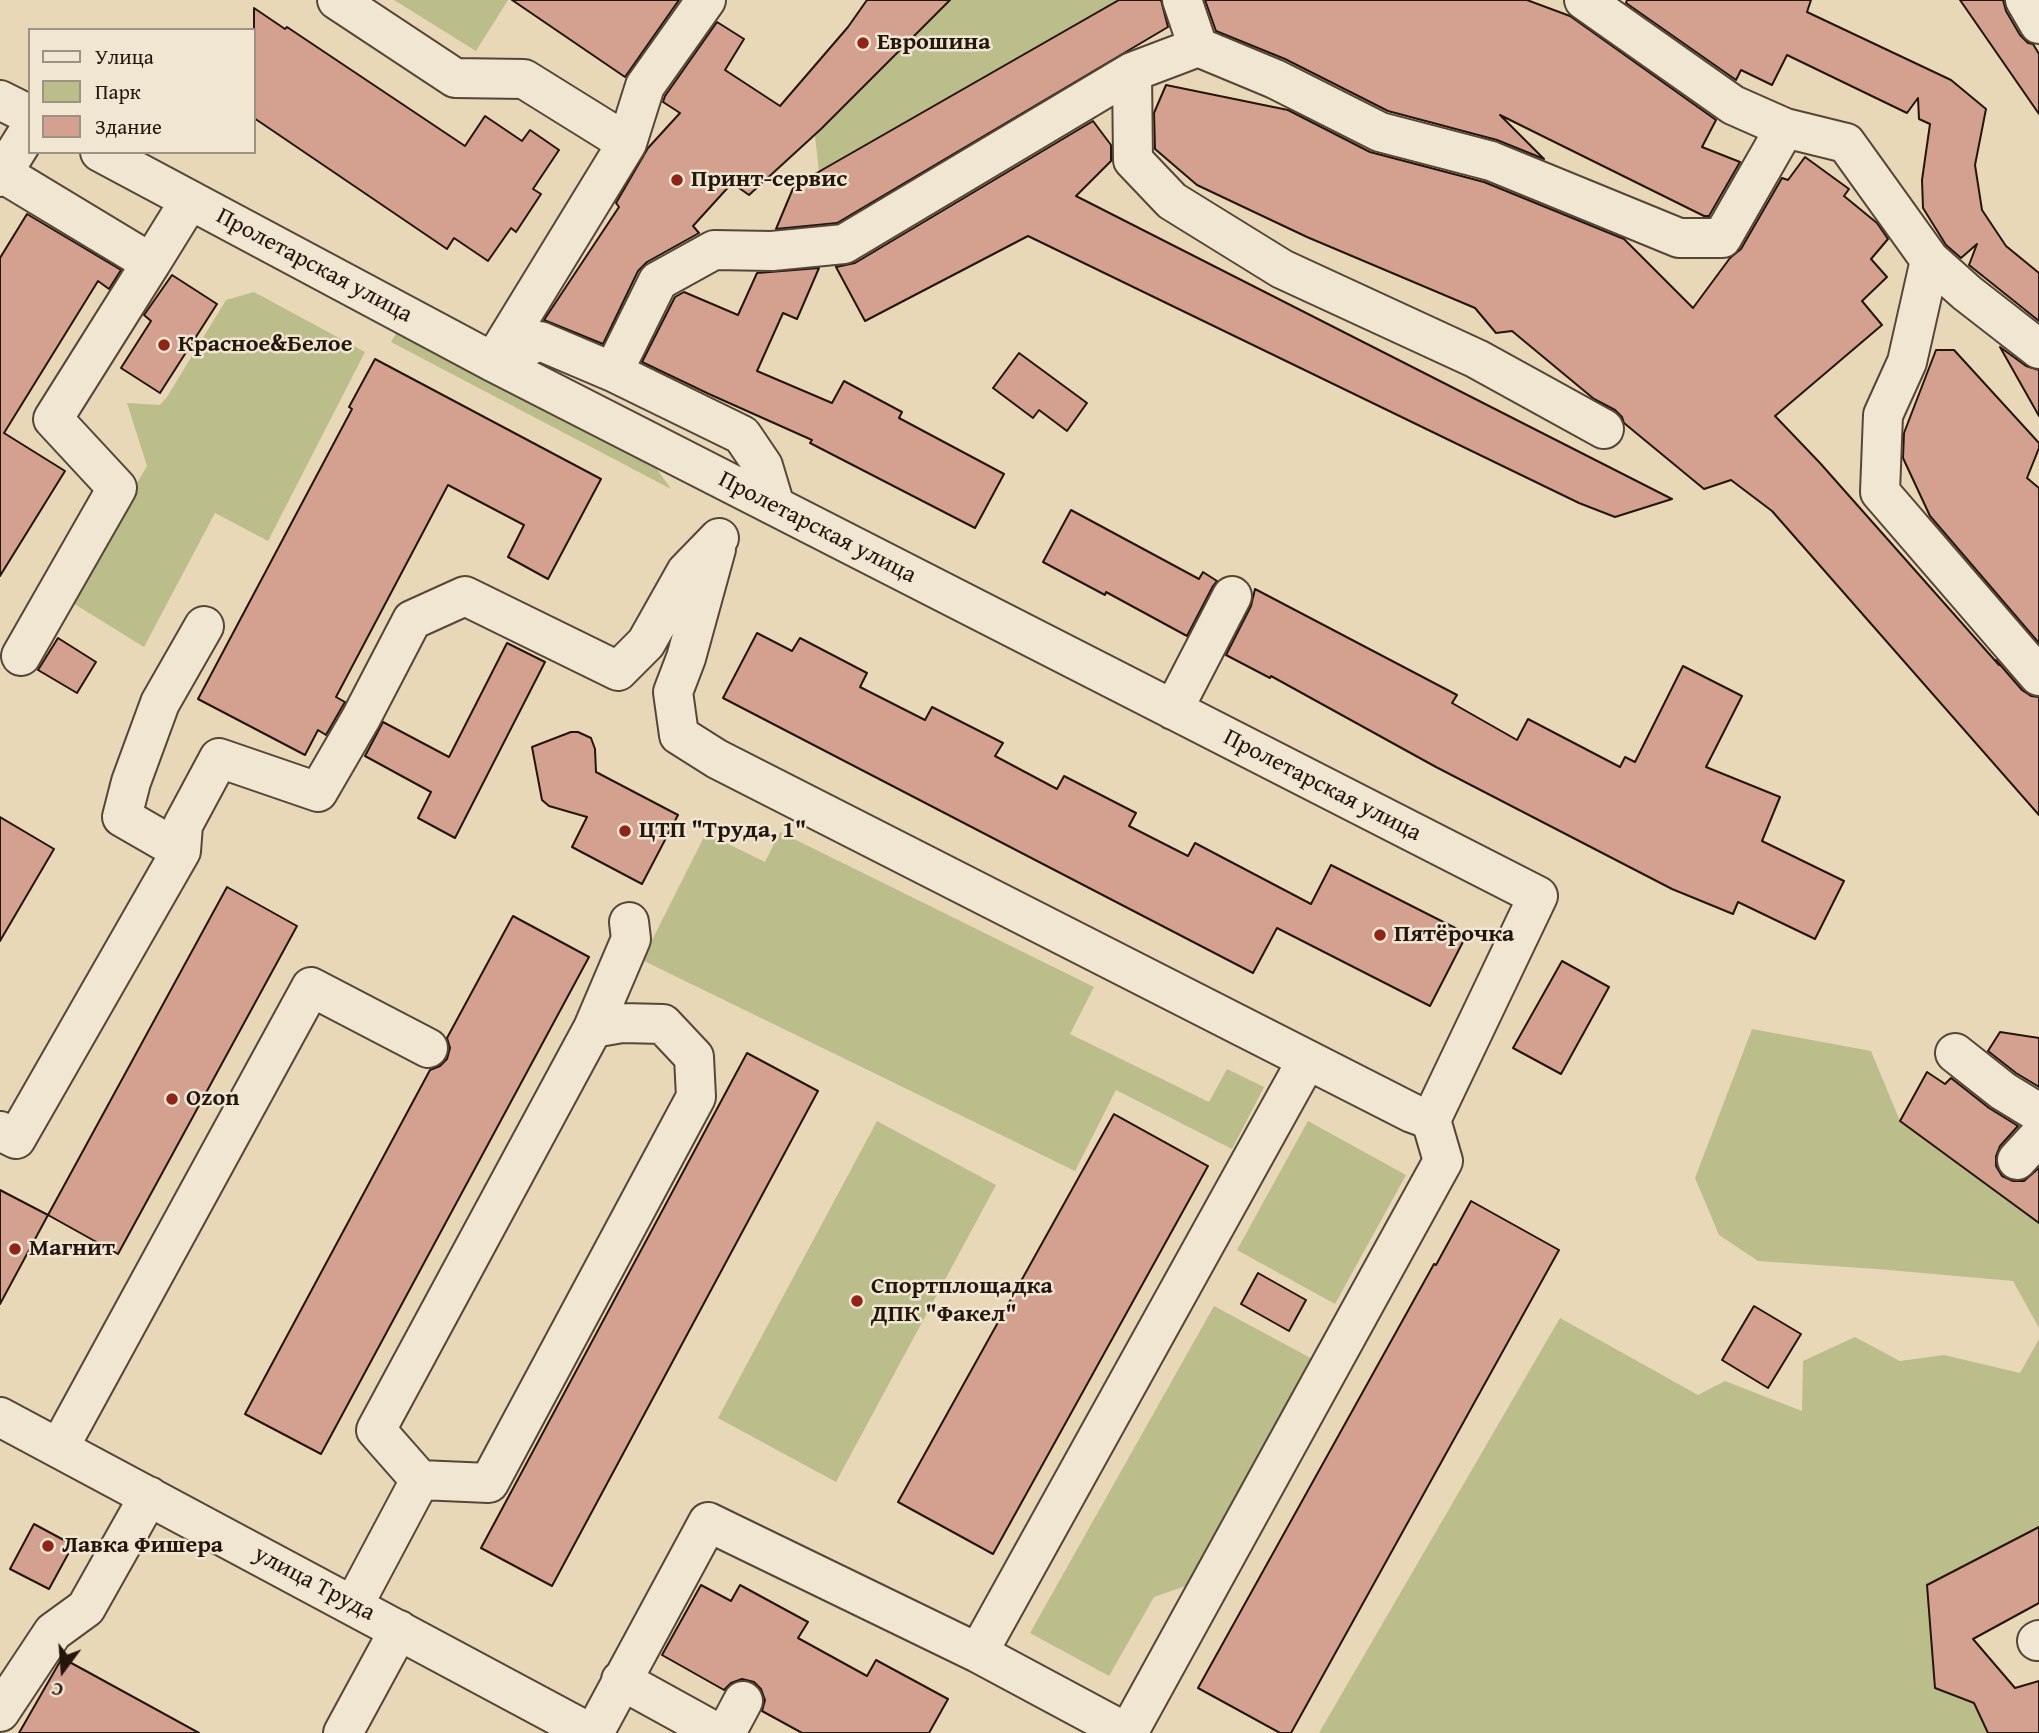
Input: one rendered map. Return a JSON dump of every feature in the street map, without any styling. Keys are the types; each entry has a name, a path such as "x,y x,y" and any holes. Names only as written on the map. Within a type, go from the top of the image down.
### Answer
{"street":[{"path":"337,0 455,78 524,79 627,143"},
{"path":"493,362 627,143 645,86 705,0"},
{"path":"1182,0 1198,47"},
{"path":"1584,0 1733,105 1785,128 1846,143 1930,260 1967,293 2039,349"},
{"path":"2025,0 2039,24"},
{"path":"613,372 658,281 714,250 772,251 844,244 1132,72 1198,47 1275,79 1380,132 1491,160 1679,238 1722,238 1785,128"},
{"path":"1132,72 1133,160 1172,201 1282,269 1477,359 1604,429"},
{"path":"0,100 28,114"},
{"path":"28,132 1,175 151,263"},
{"name":"Пролетарская улица","path":"104,154 493,362 1538,896 1431,1120"},
{"path":"22,656 117,488 53,419 190,200"},
{"path":"1930,260 1907,362 1883,415 1880,492 2039,676"},
{"path":"0,1131 16,1139 181,851 183,825 219,758 318,792 361,718 412,620 465,596 618,671 646,643 686,572 759,498 764,466 742,435 613,372 540,341 493,362"},
{"path":"592,1733 708,1522 978,1653 1127,1733 1443,1161 1431,1120 1307,1060 717,759 679,735 673,692 686,658 719,538"},
{"path":"1173,710 1231,596"},
{"path":"181,851 122,817 131,782 160,703 204,626"},
{"path":"593,1028 622,1023 663,1024 694,1057 696,1097 489,1483 420,1480 376,1430 593,1028 631,939 629,922"},
{"path":"60,1448 311,987 428,1048"},
{"path":"1955,1053 2003,1091 2039,1113"},
{"path":"978,1653 1307,1060"},
{"name":"улица Труда","path":"0,1417 592,1733"},
{"path":"353,1605 420,1480"},
{"path":"0,1712 53,1632 86,1608 149,1496"},
{"path":"336,1727 399,1630"},
{"path":"621,1680 717,1733"}],"green space":[{"path":"394,0 508,0 476,51"},
{"path":"950,0 1119,0 819,172 815,136"},
{"path":"254,292 365,352 268,541 215,513 144,647 68,600 147,466 127,403 160,405 226,300"},
{"path":"397,332 652,462 671,489 391,342"},
{"path":"780,832 1094,987 1070,1034 1209,1102 1227,1069 1264,1087 1232,1149 1116,1090 1075,1171 642,960 706,833 765,862"},
{"path":"1752,1029 1871,1051 1900,1121 2039,1223 2039,1328 2013,1281 1758,1261 1719,1235 1695,1178"},
{"name":"Спортплощадка ДПК \"Факел\"","path":"877,1121 996,1185 836,1482 718,1418"},
{"path":"1308,1121 1406,1175 1335,1304 1237,1250"},
{"path":"1214,1306 1318,1362 1197,1582 1154,1597 1109,1676 1030,1633"},
{"path":"1560,1318 1698,1395 1725,1381 1802,1411 1803,1361 1855,1337 1900,1361 1944,1355 2020,1373 2039,1339 2039,1527 1927,1585 1935,1688 1974,1703 1988,1733 1319,1733"}],"building":[{"path":"512,0 679,0 625,77"},
{"path":"867,0 950,0 821,129 749,195 732,183 693,226 699,233 647,262 638,271 603,344 544,320 619,207 616,203 648,148 680,113 663,102 665,96 717,22 744,39 725,70 780,106 848,27"},
{"path":"1119,0 1161,0 1168,27 837,223 776,229 794,186"},
{"path":"1205,0 1527,0 1570,16 1716,120 1702,147 1740,162 1709,216 1704,216 1500,115 1544,159 1497,140 1388,111 1285,59 1216,31"},
{"path":"1627,0 1811,0 1807,12 1951,80 1986,109 1975,165 1982,210 2006,246 2039,273 2039,321 1969,265 1977,244 1961,258 1946,245 1923,208 1922,180 1930,124 1919,119 1918,98 1907,113 1787,55 1772,85 1741,70 1736,80 1626,3"},
{"path":"1960,0 2003,0 2006,11 2020,35 2033,44 2039,54 2039,114"},
{"path":"254,8 285,29 287,27 465,146 485,116 522,141 530,130 559,150 533,189 541,194 516,232 511,228 488,261 454,238 447,249 256,119"},
{"path":"1166,85 1288,110 1370,152 1484,182 1624,239 1693,308 1730,258 1741,249 1782,178 1788,180 1805,157 1849,189 1844,196 1877,223 1888,239 1871,259 1887,277 1862,301 1882,325 1775,416 2022,690 2031,696 2039,697 2039,815 1772,511 1731,480 1704,489 1624,423 1615,410 1594,399 1512,331 1496,333 1475,308 1307,237 1197,185 1155,149 1154,113"},
{"path":"1093,121 1111,145 1111,161 1076,196 1672,499 1615,517 1579,503 1028,236 865,321 836,267 855,263"},
{"path":"27,214 121,270 109,289 98,281 4,433 65,471 0,576 0,258"},
{"path":"819,268 797,319 783,313 757,371 832,403 844,381 902,412 899,418 1004,474 975,528 810,443 812,440 642,362 675,297 684,292 738,315 757,273"},
{"name":"Красное&Белое","path":"172,275 217,304 160,393 121,368 151,321 144,315"},
{"path":"2000,347 2026,366 2039,370 2039,416"},
{"path":"1936,350 1954,350 2039,443 2027,478 2039,488 2039,643 1930,516 1903,458 1904,433"},
{"path":"1019,353 1087,403 1067,431 1039,410 1033,418 993,388"},
{"path":"375,359 601,479 548,579 508,557 524,525 448,485 336,697 345,702 326,735 318,730 305,755 198,699 352,409 349,407"},
{"path":"1071,510 1199,579 1203,572 1217,581 1187,636 1106,592 1105,595 1043,562"},
{"path":"1255,589 1457,695 1452,703 1517,740 1528,719 1620,767 1625,757 1635,762 1683,666 1742,696 1706,767 1780,797 1762,841 1844,881 1815,939 1738,902 1733,914 1672,889 1436,767 1271,676 1270,678 1226,655 1251,606"},
{"path":"757,633 792,651 800,638 867,673 860,687 925,720 932,707 1003,743 995,756 1057,789 1064,776 1136,813 1129,826 1188,856 1195,843 1311,904 1331,865 1467,934 1430,1006 1277,928 1253,973 723,698"},
{"path":"58,638 96,662 77,693 38,670"},
{"path":"507,643 545,662 455,838 418,818 431,792 365,756 383,722 449,757"},
{"path":"571,732 591,738 595,749 596,772 678,815 642,884 572,847 587,817 549,806 542,800 532,747"},
{"path":"0,817 54,849 0,941"},
{"path":"227,887 297,926 118,1254 48,1215"},
{"path":"513,916 589,957 321,1454 245,1414 430,1070 447,1059 450,1048 447,1038"},
{"path":"1562,961 1609,987 1561,1074 1513,1048"},
{"path":"2000,1032 2039,1038 2039,1087 1988,1051"},
{"path":"747,1053 818,1091 552,1586 481,1548"},
{"path":"1927,1072 1945,1084 1951,1078 1989,1108 2018,1126 2000,1146 1996,1166 2002,1176 2013,1181 2024,1181 2039,1168 2039,1223 1900,1121"},
{"path":"1114,1114 1208,1166 993,1554 898,1502"},
{"name":"Магнит","path":"0,1190 48,1215 0,1304"},
{"path":"1471,1201 1559,1250 1291,1733 1280,1733 1198,1688"},
{"path":"1258,1273 1306,1300 1289,1331 1241,1304"},
{"path":"1754,1306 1801,1334 1768,1388 1722,1360"},
{"path":"34,1524 73,1545 49,1589 10,1569"},
{"path":"2039,1527 2039,1603 1973,1639 2015,1688 2039,1681 2039,1733 1988,1733 1974,1703 1935,1688 1927,1585"},
{"path":"701,1585 731,1601 740,1585 808,1622 798,1638 867,1676 876,1660 948,1699 929,1733 802,1733 762,1711 765,1700 761,1689 754,1682 742,1679 731,1683 724,1690 662,1655"},
{"path":"62,1658 86,1671 199,1733 19,1733"}],"place":[{"name":"Еврошина","path":"863,43"},
{"name":"Принт-сервис","path":"677,180"},
{"name":"Красное&Белое","path":"164,345"},
{"name":"ЦТП \"Труда, 1\"","path":"625,831"},
{"name":"Пятёрочка","path":"1380,935"},
{"name":"Ozon","path":"172,1099"},
{"name":"Магнит","path":"15,1249"},
{"name":"Спортплощадка ДПК \"Факел\"","path":"857,1301"},
{"name":"Лавка Фишера","path":"48,1546"}]}
